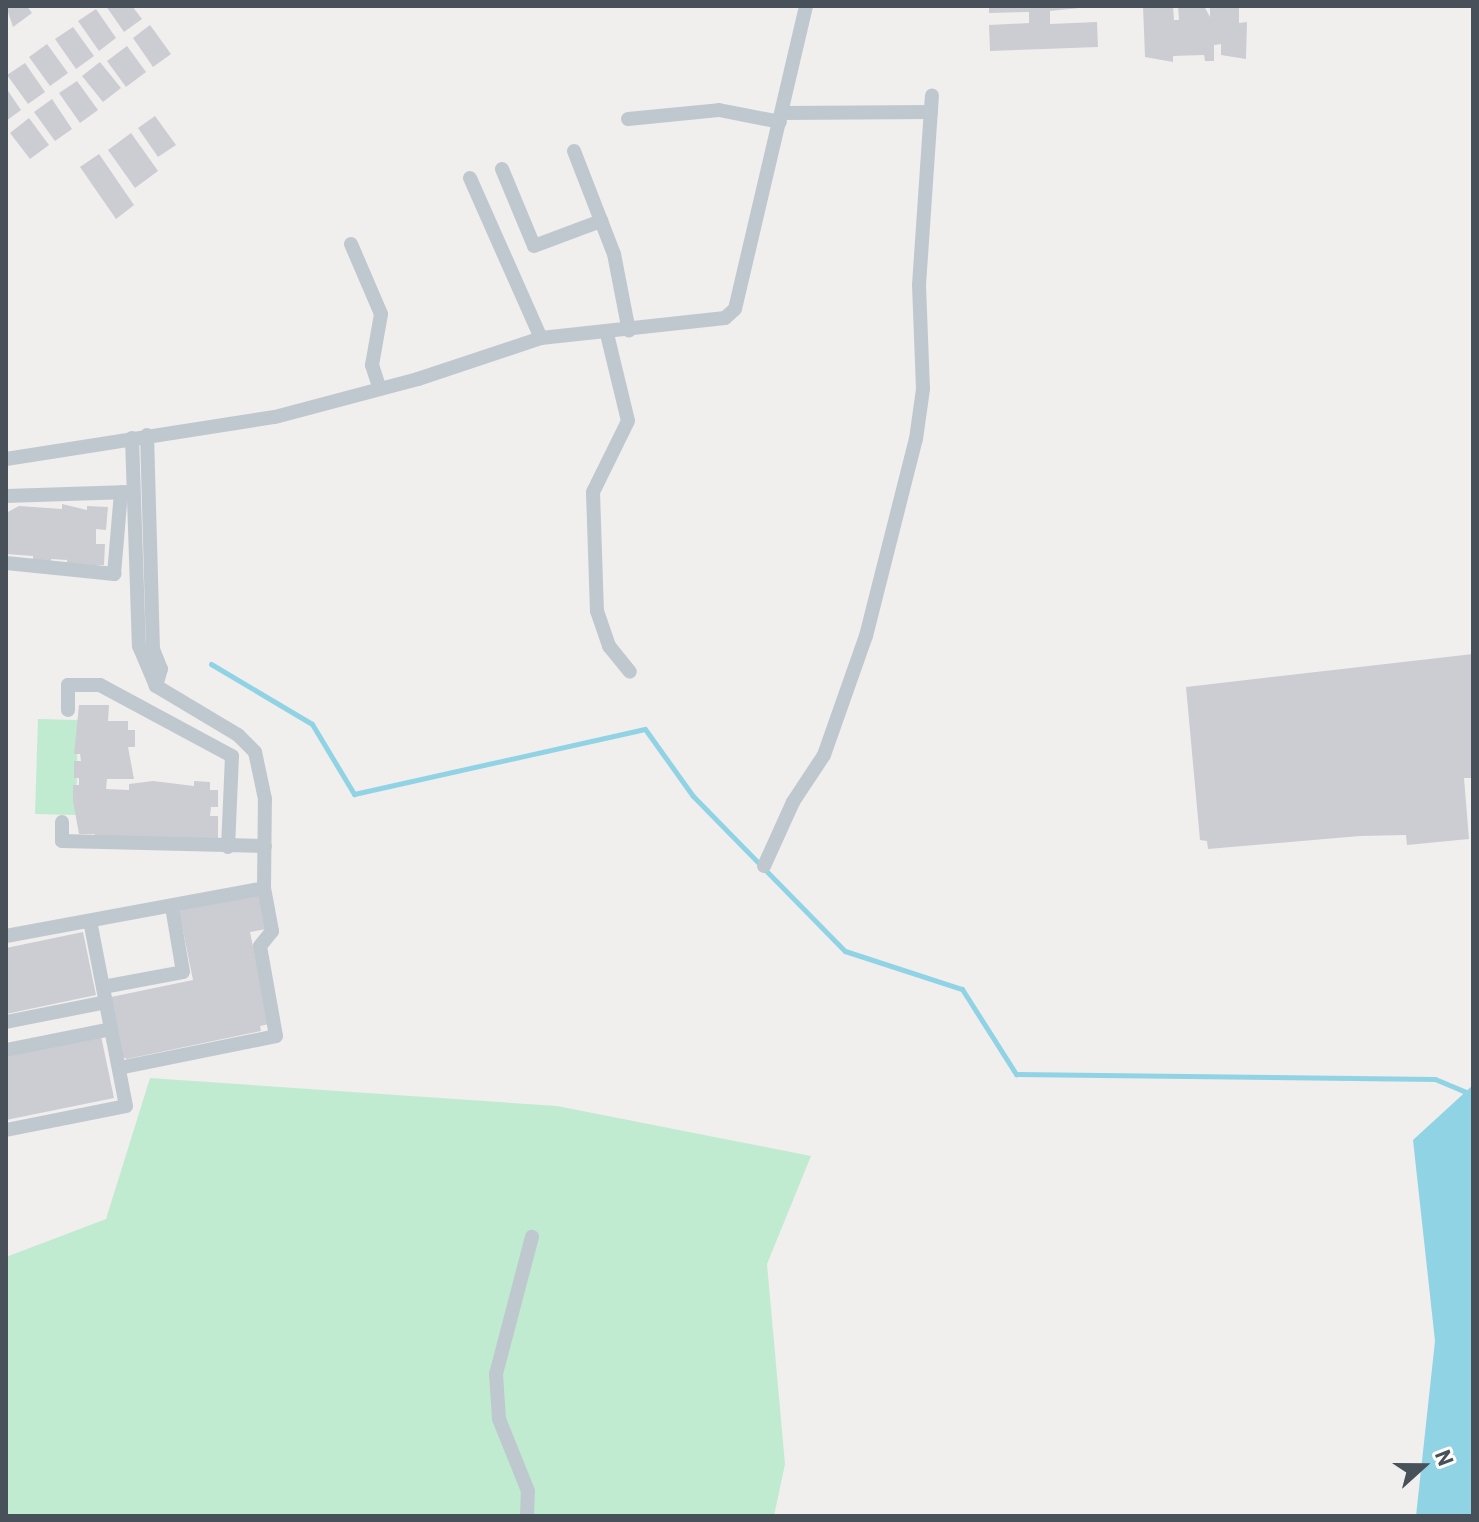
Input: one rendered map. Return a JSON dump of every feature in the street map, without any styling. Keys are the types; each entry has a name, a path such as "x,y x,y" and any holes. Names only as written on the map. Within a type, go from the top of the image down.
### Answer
{"street":[{"path":"6,459 275,417 380,389 541,338 607,334 725,318 735,309 806,6"},
{"path":"764,866 793,802 824,755 866,636 916,439 923,389 919,285 932,95"},
{"path":"628,119 719,110 781,117 931,112"},
{"path":"574,151 614,254 629,331"},
{"path":"502,169 534,246 601,221"},
{"path":"470,178 541,338"},
{"path":"351,244 381,314 372,365 380,389"},
{"path":"607,334 628,421 593,492 597,611 609,646 630,672"},
{"path":"147,435 153,649 161,669 156,686"},
{"path":"6,563 114,574 132,438"},
{"path":"119,1068 276,1036 260,946 272,931 264,888 265,799 255,752 238,735 156,686 139,646 127,492"},
{"path":"6,496 127,492"},
{"path":"68,710 68,685 100,685 232,756 228,847"},
{"path":"62,822 62,841 265,846"},
{"path":"6,936 264,888"},
{"path":"103,987 183,972 172,907"},
{"path":"6,1130 126,1106 90,921"},
{"path":"6,1022 106,1002"},
{"path":"6,1050 111,1029"},
{"path":"527,1516 528,1491 499,1419 496,1374 532,1237"}],"green space":[{"path":"38,719 78,720 76,815 35,814"},
{"path":"150,1078 557,1106 811,1156 767,1264 785,1464 774,1516 6,1516 6,1257 106,1219"}],"water":[{"path":"1473,1085 1473,1516 1416,1516 1435,1341 1413,1140"}],"building":[{"path":"6,6 27,6 32,13 13,27"},
{"path":"106,6 132,6 142,19 124,32"},
{"path":"989,6 1099,6 1050,11 1050,24 1097,22 1098,47 990,51 989,25 1029,23 1029,12 989,13"},
{"path":"1143,6 1173,6 1174,20 1179,20 1178,6 1204,6 1210,17 1210,6 1239,8 1239,23 1247,22 1246,59 1221,55 1221,44 1214,45 1214,61 1205,61 1204,55 1173,56 1173,62 1145,57"},
{"path":"96,9 116,38 99,51 78,21"},
{"path":"150,25 171,54 153,67 133,38"},
{"path":"73,27 94,56 76,69 55,39"},
{"path":"47,44 68,73 50,86 29,57"},
{"path":"127,46 146,72 126,87 107,61"},
{"path":"100,62 121,88 103,102 82,76"},
{"path":"25,63 45,92 28,104 7,75"},
{"path":"77,81 98,110 80,123 59,93"},
{"path":"6,88 21,110 6,121"},
{"path":"52,99 72,129 55,141 34,112"},
{"path":"155,116 176,145 158,157 138,128"},
{"path":"29,118 49,145 30,159 10,133"},
{"path":"131,133 158,171 135,188 108,150"},
{"path":"99,154 134,205 116,219 80,167"},
{"path":"62,504 87,510 87,506 108,507 106,530 96,529 96,544 105,544 104,565 67,566 67,560 51,559 51,564 33,563 33,556 6,554 6,513 19,506 62,509"},
{"path":"1473,654 1473,778 1464,778 1469,839 1407,845 1406,835 1360,836 1208,849 1207,841 1200,840 1186,687"},
{"path":"79,705 109,705 108,721 128,721 128,730 135,730 135,747 128,747 134,779 107,779 106,789 129,790 129,784 153,781 194,786 194,781 210,782 210,790 218,790 218,807 211,807 210,816 218,816 218,839 95,839 95,834 79,834 73,785 79,785 79,778 74,778 74,761 81,761 80,754 74,754"},
{"path":"259,895 266,929 250,932 269,1024 260,1026 261,1031 127,1059 120,1056 111,997 193,980 179,911"},
{"path":"83,932 96,995 6,1014 6,948"},
{"path":"101,1036 114,1098 6,1120 6,1056"}],"waterway":[{"path":"211,664 312,724 354,794 645,729 693,796 845,951 962,989 1016,1074 1435,1079 1473,1095"}]}
